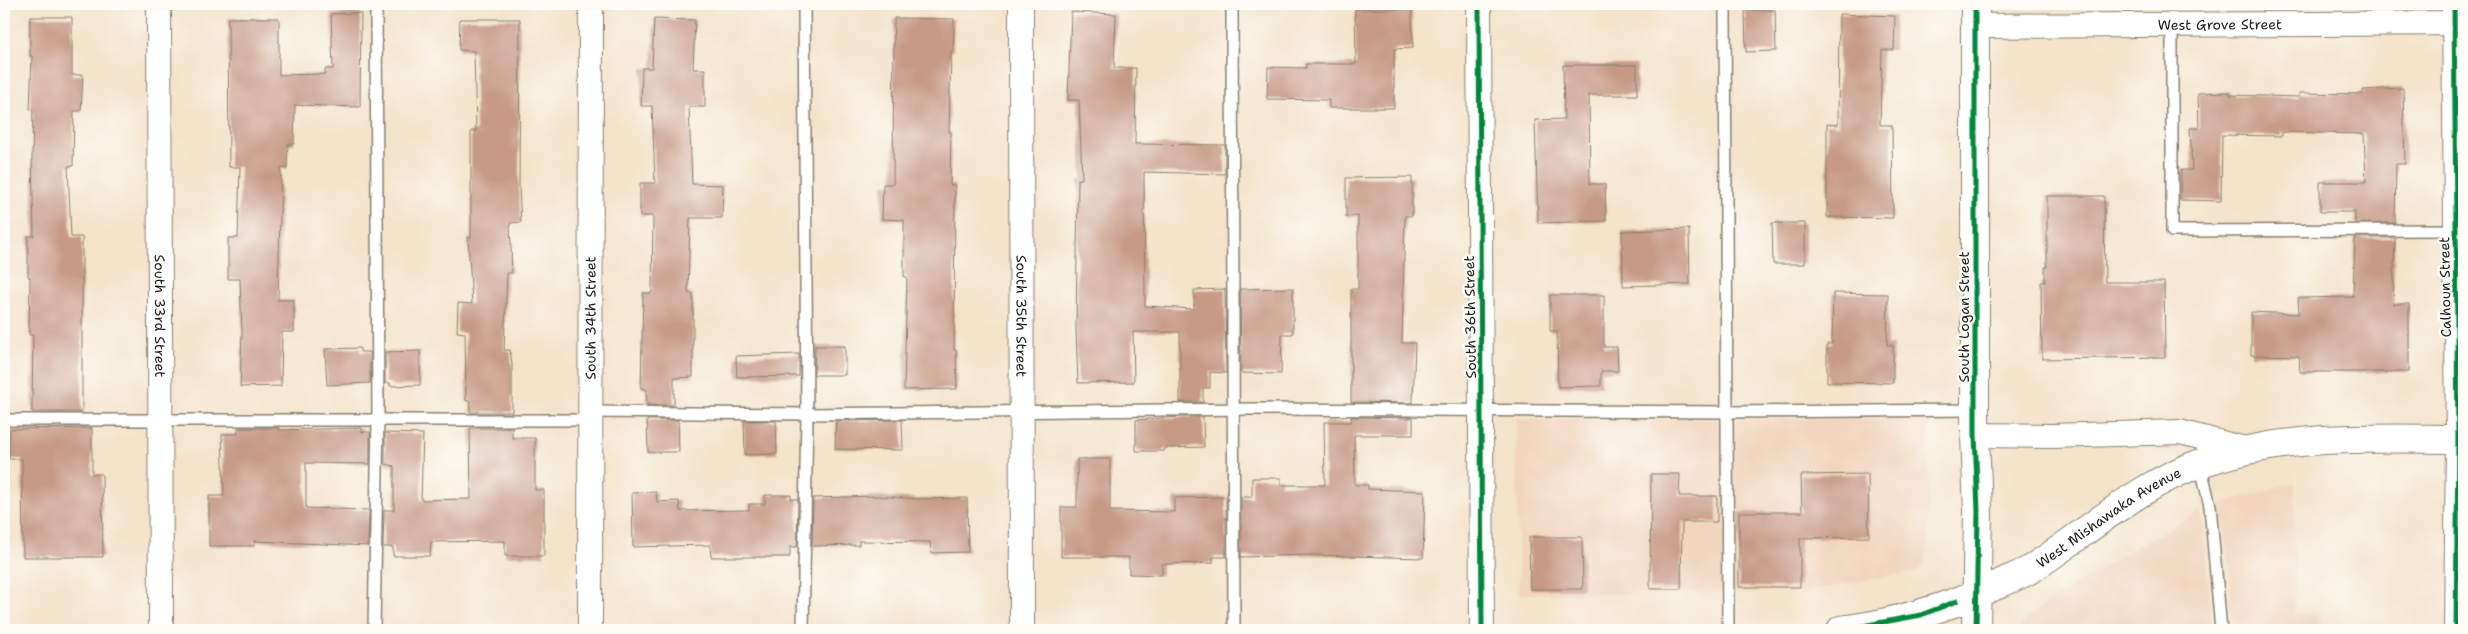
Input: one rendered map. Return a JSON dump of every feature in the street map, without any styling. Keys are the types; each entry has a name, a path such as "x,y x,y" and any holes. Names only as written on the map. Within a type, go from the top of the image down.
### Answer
{"main road":[{"name":"South Logan Street","path":"1975,15 1978,510 1976,630"},
{"name":"West Mishawaka Avenue","path":"1841,630 1921,615 1976,594 2029,570 2151,487 2200,463 2245,450 2298,441 2461,439"}],"street":[{"name":"South 33rd Street","path":"159,4 161,630"},
{"name":"South 34th Street","path":"590,630 591,4"},
{"name":"South 35th Street","path":"1020,4 1022,630"},
{"name":"South 36th Street","path":"1479,4 1482,630"},
{"name":"West Grove Street","path":"1975,15 2172,26 2458,17"},
{"name":"Calhoun Street","path":"2456,630 2461,439 2458,17"},
{"name":"West Mishawaka Avenue","path":"1976,422 2052,436 2180,432 2245,450"}],"lane":[{"path":"374,630 378,418 376,4"},
{"path":"803,630 807,414 804,4"},
{"path":"1232,4 1234,630"},
{"path":"1726,4 1728,630"},
{"path":"2172,26 2172,231 2460,230"},
{"path":"4,420 1234,410 1482,410 1727,412 1976,422"},
{"path":"2200,463 2210,506 2221,630"}],"shaded area":[{"path":"1929,418 1928,545 1923,566 1915,572 1800,592 1519,594 1516,420"},
{"path":"2295,482 2295,615 2320,616 2320,630 2231,630 2231,573 2220,504"},
{"path":"2201,511 2209,589 2210,630 2019,630 2026,618 2078,583 2135,547"}],"building":[{"path":"1355,9 1412,9 1413,48 1394,49 1394,108 1329,108 1329,100 1267,99 1268,67 1306,68 1306,64 1356,64"},
{"path":"1745,10 1775,10 1776,51 1746,52"},
{"path":"1071,12 1116,14 1114,68 1136,68 1135,144 1225,145 1225,174 1144,172 1145,306 1194,309 1194,290 1225,289 1226,373 1210,372 1210,388 1203,388 1203,402 1180,402 1180,332 1133,332 1134,382 1078,383 1076,331 1078,179 1082,179 1079,100 1068,100"},
{"path":"361,13 360,107 295,105 294,144 288,144 287,169 281,168 278,300 294,300 294,332 282,332 281,386 240,387 242,333 240,279 228,279 228,238 238,238 240,167 229,167 228,18 279,18 279,75 325,74 325,69 333,69 331,14"},
{"path":"1839,14 1895,16 1894,50 1882,50 1880,125 1892,125 1893,218 1827,217 1827,124 1838,125"},
{"path":"30,17 72,17 72,75 83,75 81,111 74,111 73,166 68,166 71,237 82,237 82,412 32,412 33,335 29,335 30,277 28,277 28,236 34,236 33,110 30,109 32,56 30,56"},
{"path":"894,18 954,19 953,51 951,51 949,132 951,132 950,185 955,185 954,350 956,350 957,389 904,390 907,277 904,277 904,220 882,219 883,184 893,184"},
{"path":"460,19 520,19 519,187 521,222 510,223 512,273 507,273 504,350 510,350 512,364 512,412 470,412 470,401 466,401 465,333 457,332 458,303 472,304 468,238 471,238 471,131 476,131 474,51 459,50"},
{"path":"654,19 695,20 693,69 705,69 705,107 689,107 692,184 723,185 722,218 690,218 688,293 693,294 693,377 674,378 674,405 647,405 646,389 641,388 643,293 652,293 653,216 640,216 640,183 655,183 652,106 641,106 642,68 652,68"},
{"path":"1563,65 1637,65 1637,95 1589,95 1590,184 1605,184 1606,221 1538,223 1535,120 1564,119"},
{"path":"2403,88 2405,164 2396,164 2395,223 2355,223 2355,212 2320,212 2320,182 2366,182 2364,134 2282,132 2282,136 2222,135 2221,201 2180,200 2181,170 2192,170 2190,128 2199,128 2198,93 2230,92 2230,95 2299,97 2299,93 2363,94 2363,90"},
{"path":"1412,177 1412,216 1405,216 1402,343 1415,343 1413,403 1351,402 1351,289 1358,289 1358,216 1346,217 1346,178"},
{"path":"2047,196 2104,196 2105,282 2164,282 2165,357 2042,359 2041,282 2045,282 2045,267 2047,267"},
{"path":"1772,223 1805,223 1805,264 1773,264"},
{"path":"1689,229 1690,284 1623,286 1622,231"},
{"path":"2355,238 2395,238 2393,304 2409,304 2409,372 2300,372 2299,356 2251,355 2251,312 2299,314 2298,298 2353,297"},
{"path":"1293,288 1293,334 1282,334 1281,374 1241,373 1240,289"},
{"path":"1833,293 1888,294 1887,345 1893,345 1893,383 1827,382 1827,344 1832,344"},
{"path":"1550,295 1604,295 1604,347 1617,347 1618,371 1601,371 1601,386 1558,387 1557,331 1550,331"},
{"path":"815,346 845,346 845,375 814,375"},
{"path":"360,348 360,352 370,352 370,383 327,385 325,349"},
{"path":"420,351 420,385 390,386 390,383 385,383 385,352"},
{"path":"799,354 799,376 737,377 736,356"},
{"path":"1203,417 1204,447 1165,448 1164,451 1136,451 1136,420"},
{"path":"1351,417 1413,418 1413,435 1354,435 1355,485 1368,485 1368,489 1425,491 1423,558 1311,555 1241,557 1241,497 1252,497 1252,478 1281,478 1281,485 1325,485 1324,422 1351,422"},
{"path":"647,420 678,420 679,452 648,452"},
{"path":"902,420 903,450 835,449 836,421"},
{"path":"744,421 776,421 777,454 745,455"},
{"path":"92,428 92,474 102,474 103,557 23,557 22,459 9,459 10,429"},
{"path":"238,428 279,428 279,430 362,428 362,432 370,432 370,464 306,463 306,508 369,510 368,546 254,541 254,546 209,546 209,496 224,496 222,434 238,434"},
{"path":"470,428 512,428 512,438 535,438 535,490 544,490 544,556 505,556 505,541 431,542 430,556 393,556 393,547 383,547 384,510 394,510 394,466 385,464 385,433 423,434 421,500 471,499"},
{"path":"1077,459 1110,459 1110,511 1174,512 1174,498 1226,497 1226,557 1213,557 1213,563 1162,564 1162,575 1129,574 1129,557 1061,557 1061,507 1077,507"},
{"path":"1651,474 1680,474 1679,496 1717,496 1717,522 1682,522 1681,589 1650,589"},
{"path":"1868,474 1869,537 1800,538 1800,587 1739,587 1739,512 1802,512 1801,475"},
{"path":"656,492 657,502 679,501 680,511 749,510 749,504 765,504 765,495 791,495 791,499 798,499 797,547 790,547 790,557 711,557 710,545 633,547 632,493"},
{"path":"877,496 918,499 967,498 968,552 931,553 930,542 859,541 859,545 812,546 813,498"},
{"path":"1529,537 1582,537 1583,589 1530,589"}],"cycle path":[{"path":"1479,4 1482,630"},
{"path":"1975,4 1975,435 1978,511 1976,630"},
{"path":"2454,4 2458,439 2456,630"},
{"path":"1841,630 1921,615 1957,601"}]}
